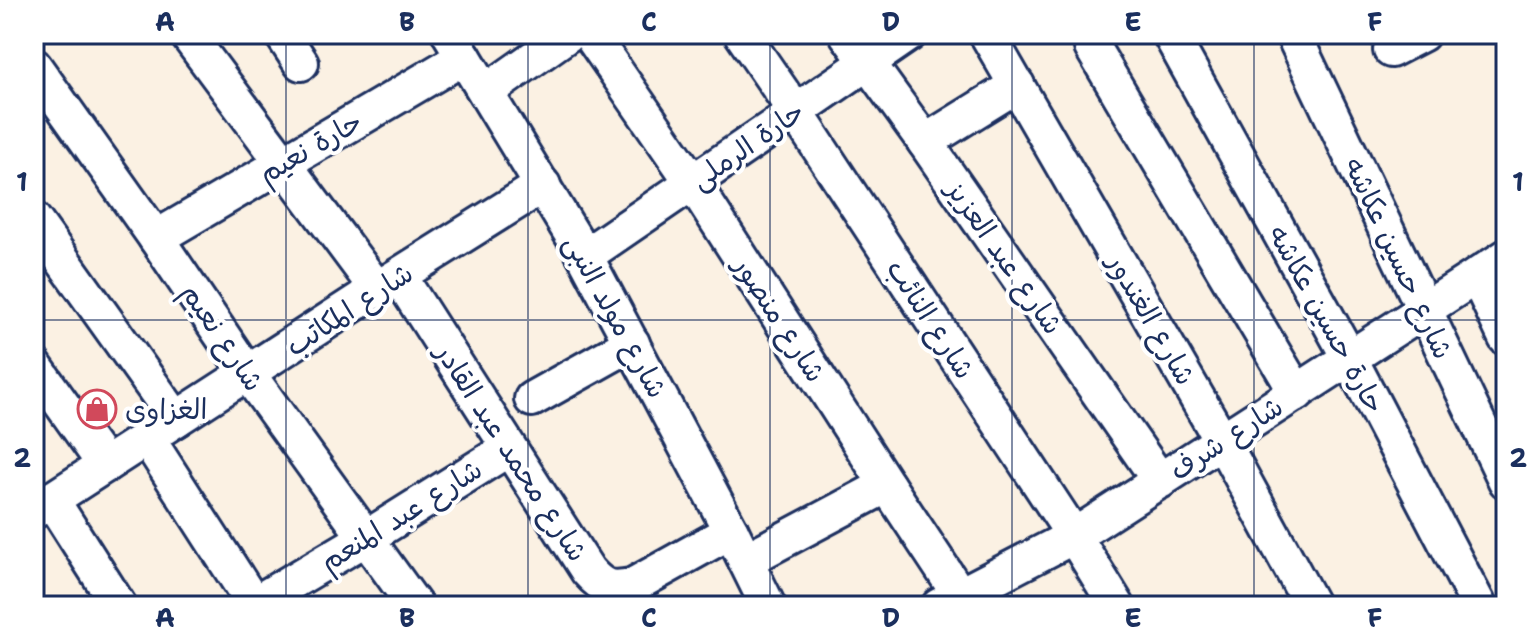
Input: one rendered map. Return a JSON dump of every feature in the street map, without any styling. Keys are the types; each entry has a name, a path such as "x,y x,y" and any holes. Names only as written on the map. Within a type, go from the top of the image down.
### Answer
{"street":[{"name":"شارع محمد عبد القادر","path":"187,34 282,164 388,283 508,449 599,584 615,589 632,586 739,546"},
{"path":"282,34 301,63"},
{"path":"486,92 568,34"},
{"name":"شارع منصور","path":"590,34 693,183 887,485 956,602"},
{"name":"شارع النائب","path":"742,34 1074,536 1117,606"},
{"name":"شارع عبد العزيز","path":"847,34 1160,481"},
{"name":"حارة الرملى","path":"585,256 909,34"},
{"name":"شارع الغندور","path":"987,34 1222,441 1312,606"},
{"name":"حارة حسين عكاشه","path":"1170,34 1350,359 1479,606"},
{"name":"شارع حسين عكاشه","path":"1293,34 1506,481"},
{"path":"1391,50 1422,34"},
{"name":"حارة نعيم","path":"156,238 282,164 457,45"},
{"name":"شارع مولد النبى","path":"457,45 585,256 768,606"},
{"path":"1092,47 1297,393"},
{"name":"شارع نعيم","path":"34,66 248,374 415,606"},
{"path":"925,142 1017,85"},
{"name":"شارع المكاتب","path":"43,505 543,185"},
{"path":"34,220 176,419"},
{"name":"شارع شرف","path":"956,602 1074,536 1506,257"},
{"path":"1477,276 1506,338"},
{"path":"532,399 632,343"},
{"path":"34,365 105,465"},
{"path":"147,438 253,606"},
{"name":"شارع عبد المنعم","path":"253,606 508,449"},
{"path":"739,546 887,485"},
{"path":"43,505 119,606"}],"place":[{"name":"الغزاوى","path":"97,409"}]}
